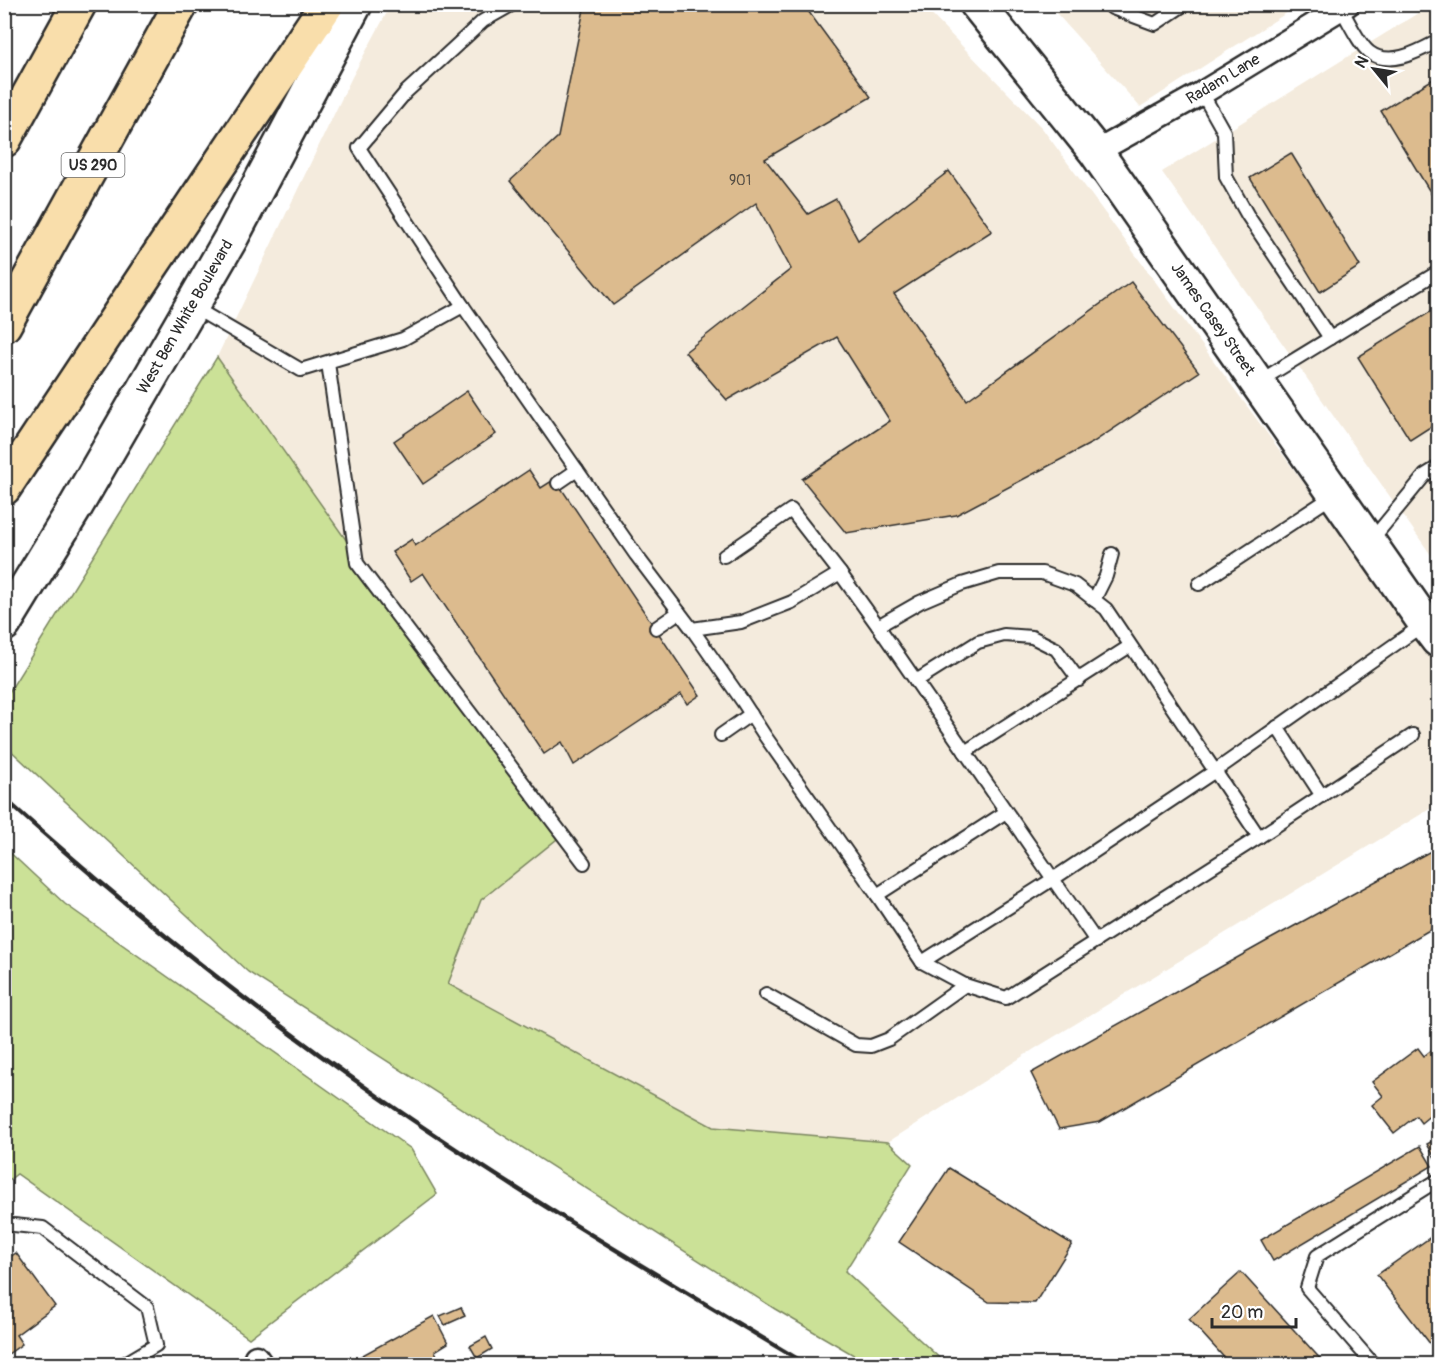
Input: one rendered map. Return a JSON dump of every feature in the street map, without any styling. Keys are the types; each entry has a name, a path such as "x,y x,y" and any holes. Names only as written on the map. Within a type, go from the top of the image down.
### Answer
{"highway":[{"path":"4,140 78,4"},
{"name":"US 290","path":"4,326 181,4"},
{"path":"4,488 327,4"}],"street":[{"name":"West Ben White Boulevard","path":"8,618 76,506 231,238 355,4"},
{"name":"James Casey Street","path":"977,4 1096,152 1432,632"},
{"name":"Radam Lane","path":"1096,152 1202,93 1344,7"}],"lane":[{"path":"513,4 483,21 406,92 359,148 463,306 636,555 692,628 922,962 965,985 1006,998 1259,837 1413,735"},
{"path":"1109,4 1112,8 1155,24 1185,4"},
{"path":"1344,7 1362,43 1369,52 1377,56 1385,58 1415,54 1438,41"},
{"path":"1202,93 1224,132 1226,177 1248,216 1330,338"},
{"path":"1257,382 1438,272"},
{"path":"192,306 301,370 403,339 463,306"},
{"path":"328,363 357,563 584,863"},
{"path":"1369,543 1425,475 1438,466"},
{"path":"558,483 577,470"},
{"path":"1199,584 1335,495"},
{"path":"724,556 791,510 878,626 1096,940"},
{"path":"1094,600 1106,576 1112,554"},
{"path":"967,582 978,569"},
{"path":"692,628 741,622 792,602 840,573"},
{"path":"878,626 920,602 967,582 999,573 1042,573 1075,585 1106,609 1121,629 1130,646 1259,837"},
{"path":"656,628 679,612"},
{"path":"922,962 1053,879 1277,727 1432,632"},
{"path":"916,681 978,642 1004,635 1032,637 1056,649 1079,680"},
{"path":"965,752 1130,646"},
{"path":"722,735 751,714"},
{"path":"1277,727 1322,795"},
{"path":"877,895 1006,812"},
{"path":"766,994 856,1045 872,1046 890,1039 965,985"},
{"path":"1373,1365 1307,1288 1317,1256 1438,1180"},
{"path":"4,1224 43,1228 147,1306 156,1345 124,1365"}],"shaded area":[{"path":"391,5 922,5 1042,128 1438,665 1438,804 1039,1046 888,1142 713,1127 448,984 481,900 557,839 217,357 352,77"},
{"path":"1049,5 1299,5 1140,107"},
{"path":"1431,5 1438,5 1438,565 1162,172"}],"green space":[{"path":"217,357 557,839 481,900 448,984 713,1127 888,1142 912,1164 845,1271 946,1364 869,1364 775,1309 248,972 5,745 4,700"},
{"path":"4,847 65,904 411,1149 437,1194 249,1338 17,1174 5,1183"}],"building":[{"path":"585,4 803,4 871,97 765,159 808,214 836,199 858,240 949,171 992,231 894,294 967,400 1131,282 1199,372 1092,443 956,515 846,533 802,479 890,421 837,337 727,400 685,352 791,269 756,203 613,305 510,181 558,137"},
{"path":"1438,76 1438,205 1381,111"},
{"path":"1291,153 1360,266 1320,292 1250,178"},
{"path":"1438,307 1438,422 1410,440 1358,357"},
{"path":"467,391 496,434 423,484 394,441"},
{"path":"529,470 541,488 555,479 700,695 687,704 681,694 574,765 562,742 544,754 423,573 411,581 392,552 412,539 415,546"},
{"path":"1438,847 1438,925 1100,1122 1059,1129 1031,1073"},
{"path":"1438,1045 1438,1109 1421,1123 1416,1116 1394,1133 1372,1105 1383,1096 1372,1082 1418,1048 1424,1056"},
{"path":"1438,1138 1438,1163 1427,1144"},
{"path":"1420,1146 1432,1166 1273,1261 1261,1240"},
{"path":"949,1168 1072,1244 1035,1303 989,1302 899,1242"},
{"path":"1438,1232 1438,1354 1377,1275"},
{"path":"16,1253 55,1306 16,1335 22,1344 4,1357 4,1261"},
{"path":"1241,1272 1325,1364 1230,1364 1189,1319"},
{"path":"461,1307 465,1316 445,1325 440,1316"},
{"path":"434,1316 448,1343 435,1351 440,1362 435,1364 363,1364 359,1357"},
{"path":"486,1337 492,1349 477,1358 470,1346"}],"railway":[{"path":"4,798 94,877 187,953 281,1027 379,1097 537,1201 806,1364"}]}
